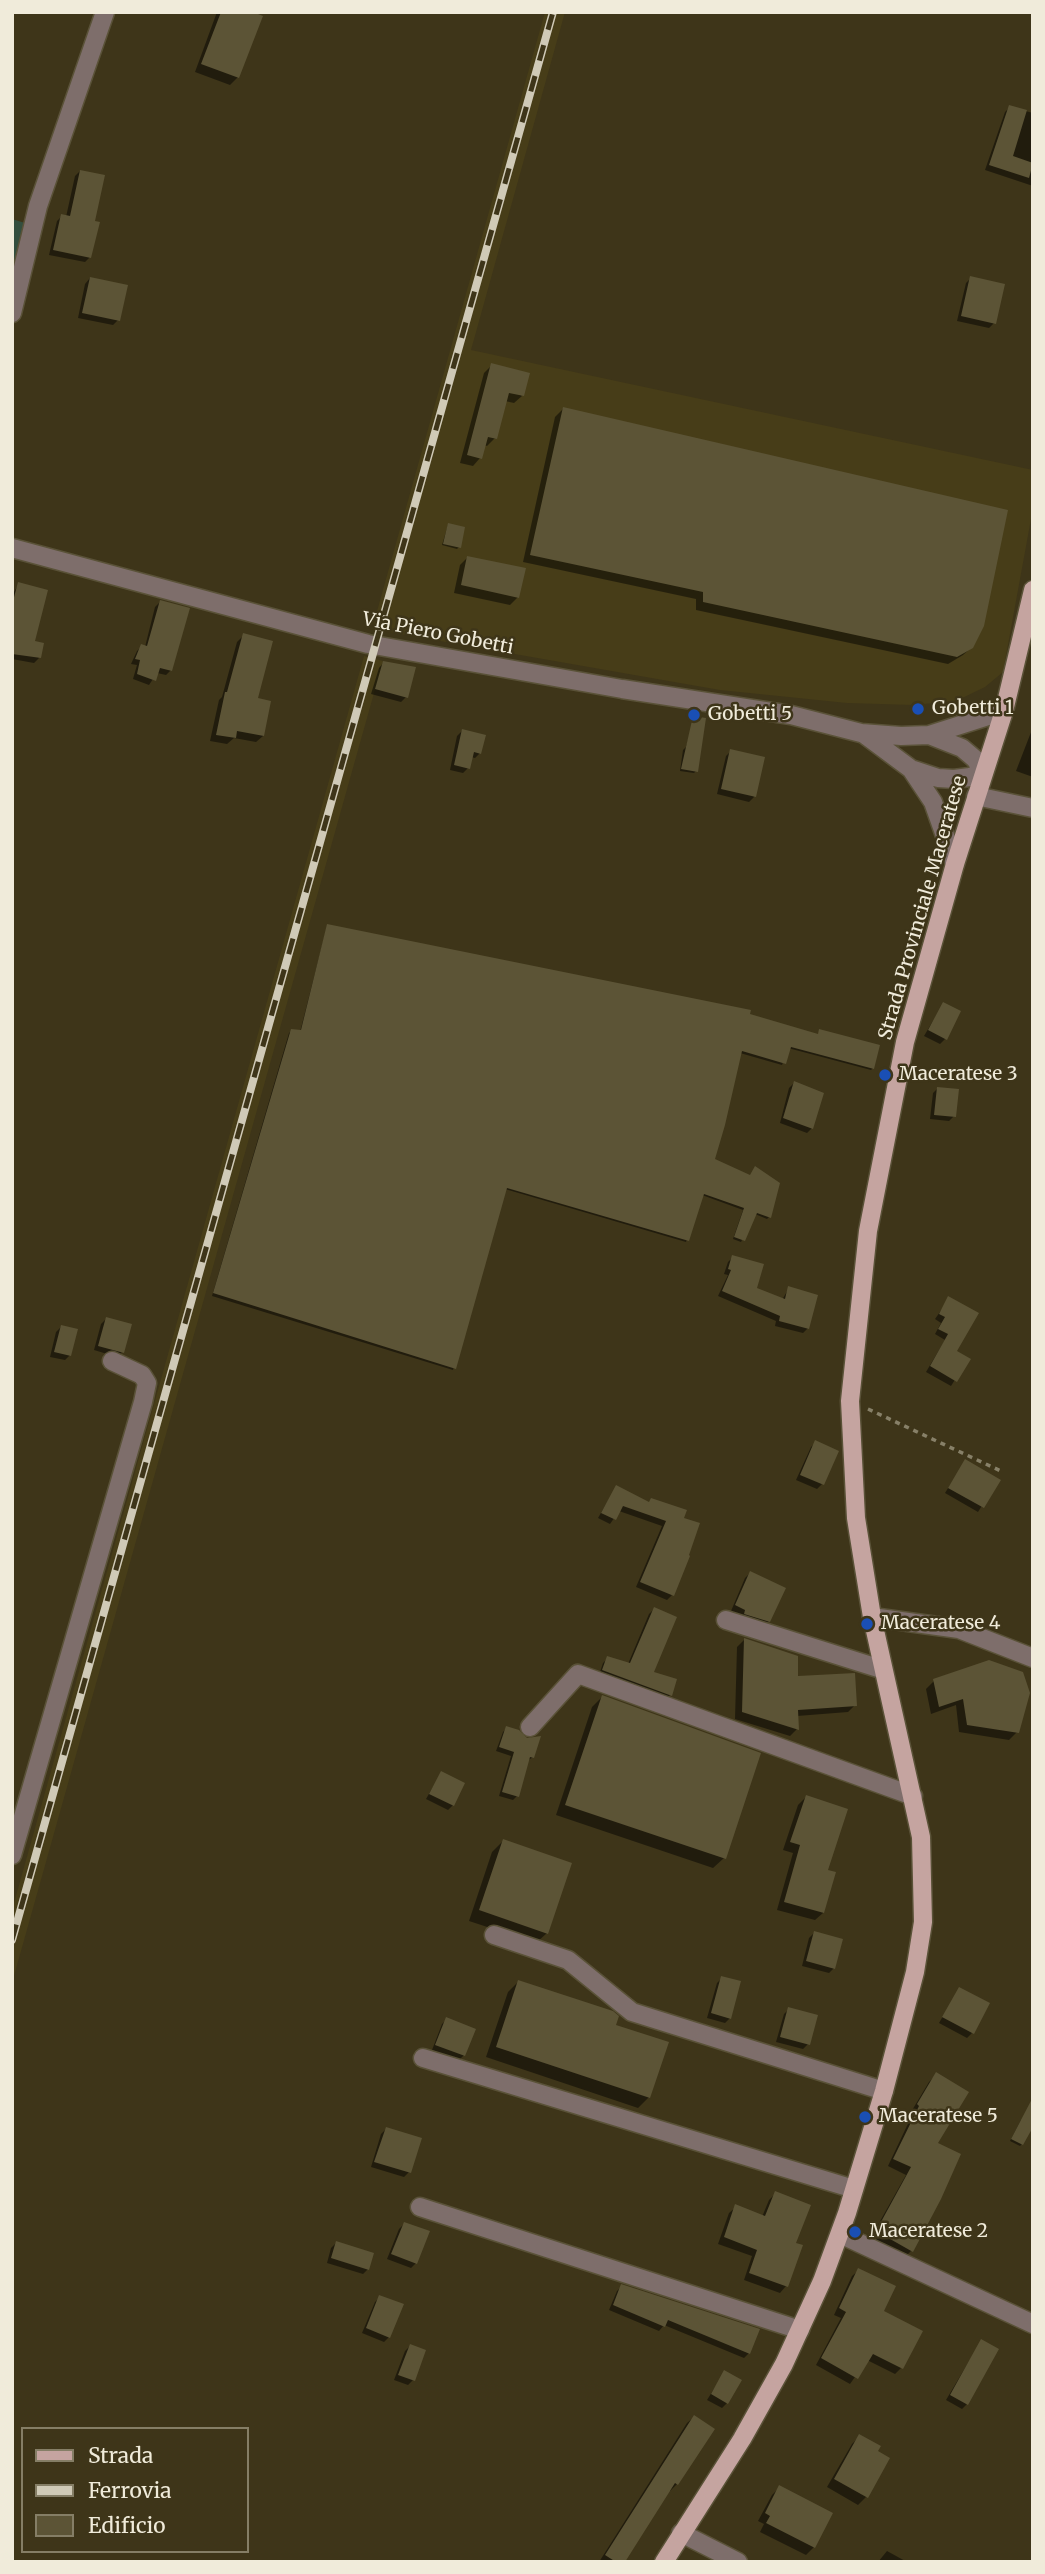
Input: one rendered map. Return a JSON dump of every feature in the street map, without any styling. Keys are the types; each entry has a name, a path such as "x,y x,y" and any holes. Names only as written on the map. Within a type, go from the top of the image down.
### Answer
{"main road":[{"name":"Strada Provinciale Maceratese","path":"664,2562 742,2439 800,2330 840,2234 884,2091 915,1972 922,1922 921,1837 881,1669 872,1617 856,1518 850,1401 868,1231 905,1042 955,864 1004,711 1033,590"}],"street":[{"path":"12,313 38,206 105,12"},
{"name":"Via Piero Gobetti","path":"12,548 377,646 622,689 791,715 861,733"},
{"path":"861,733 929,735 1004,711"},
{"path":"861,733 911,769 937,778 970,777 984,772 975,759 962,748 929,735"},
{"path":"911,769 933,802 955,864"},
{"path":"976,796 1033,808"},
{"path":"12,1855 145,1393 147,1383 142,1375 112,1361"},
{"path":"872,1617 959,1629 1033,1658"},
{"path":"726,1620 881,1669"},
{"path":"530,1727 578,1674 913,1796"},
{"path":"494,1935 569,1960 632,2012 884,2091"},
{"path":"423,2058 854,2189"},
{"path":"420,2207 800,2330"},
{"path":"840,2234 1033,2324"},
{"path":"681,2533 738,2562"}],"path":[{"path":"850,1401 1003,1472"}],"shaded area":[{"path":"545,12 565,12 471,350 1033,470 1033,508 1003,672 985,687 956,701 913,705 847,703 720,690 372,629"},
{"path":"364,656 383,661 12,1983 12,1910"}],"green space":[{"path":"12,219 25,223 12,278"}],"building":[{"path":"221,12 253,12 263,16 239,78 201,64"},
{"path":"1009,105 1027,110 1013,156 1033,163 1029,178 989,165"},
{"path":"80,170 105,175 95,221 100,222 91,258 53,250 61,214 70,216"},
{"path":"970,276 1005,284 996,324 961,316"},
{"path":"90,277 128,285 120,321 82,313"},
{"path":"491,363 530,373 524,396 509,393 497,439 488,437 482,459 467,455"},
{"path":"563,407 1008,510 984,626 973,648 957,657 703,602 703,592 530,555"},
{"path":"448,523 465,527 461,548 443,544"},
{"path":"467,556 526,568 519,598 461,585"},
{"path":"18,582 48,590 35,641 44,643 41,658 12,654 12,605"},
{"path":"160,600 190,608 172,671 160,668 156,681 137,674 140,660 135,659 141,644 147,646"},
{"path":"243,633 273,641 258,698 271,701 264,736 237,731 236,738 216,735 225,692"},
{"path":"383,661 416,667 408,698 375,689"},
{"path":"693,716 706,718 698,772 681,769"},
{"path":"462,729 486,735 481,754 474,752 470,769 454,765"},
{"path":"730,749 765,757 756,797 721,789"},
{"path":"327,924 751,1010 750,1014 818,1034 819,1029 880,1045 874,1069 791,1047 786,1064 742,1051 715,1159 750,1175 755,1166 780,1183 771,1218 757,1213 745,1241 734,1237 744,1208 704,1194 689,1241 507,1188 456,1369 213,1293 291,1029 301,1030"},
{"path":"943,1002 961,1011 947,1040 928,1030"},
{"path":"794,1081 824,1093 813,1129 783,1118"},
{"path":"937,1087 959,1089 956,1117 934,1115"},
{"path":"732,1255 764,1264 757,1288 785,1299 788,1286 818,1295 809,1329 779,1321 780,1316 722,1291 731,1270 728,1269"},
{"path":"948,1296 979,1313 957,1351 971,1359 957,1382 930,1366 948,1334 938,1329 945,1317 939,1314"},
{"path":"106,1317 132,1324 124,1353 98,1346"},
{"path":"61,1325 78,1329 71,1356 54,1352"},
{"path":"815,1440 839,1451 824,1485 800,1475"},
{"path":"965,1459 1001,1480 984,1508 948,1488"},
{"path":"616,1485 649,1502 651,1498 687,1510 684,1518 700,1523 674,1596 640,1582 666,1521 623,1506 616,1520 601,1513"},
{"path":"750,1571 786,1588 770,1622 744,1614 745,1610 735,1605"},
{"path":"654,1607 677,1617 654,1672 677,1679 672,1696 602,1670 607,1656 630,1663"},
{"path":"744,1638 798,1656 798,1676 855,1673 857,1706 798,1710 799,1730 742,1712"},
{"path":"989,1660 1023,1672 1030,1693 1019,1733 967,1725 963,1699 939,1707 933,1679"},
{"path":"602,1695 761,1753 726,1859 565,1805"},
{"path":"506,1726 519,1730 527,1738 541,1736 534,1758 530,1757 519,1797 502,1792 514,1752 499,1747"},
{"path":"441,1771 465,1783 454,1806 429,1794"},
{"path":"806,1795 848,1809 828,1870 836,1872 824,1913 784,1902 800,1845 790,1842"},
{"path":"503,1839 572,1863 548,1934 479,1910"},
{"path":"814,1931 843,1939 835,1969 806,1961"},
{"path":"721,1976 741,1981 731,2019 711,2013"},
{"path":"518,1980 613,2011 619,2016 616,2025 669,2042 650,2098 496,2047"},
{"path":"959,1987 990,2003 974,2034 942,2017"},
{"path":"788,2007 818,2015 810,2045 780,2037"},
{"path":"446,2017 476,2029 465,2056 435,2045"},
{"path":"936,2072 969,2092 938,2143 961,2154 913,2252 876,2231 911,2167 893,2159 919,2106 917,2104"},
{"path":"1033,2097 1033,2127 1023,2145 1011,2139"},
{"path":"386,2127 422,2138 411,2173 374,2162"},
{"path":"775,2191 811,2205 796,2243 803,2245 788,2287 749,2273 757,2250 724,2237 735,2204 765,2216"},
{"path":"404,2222 430,2231 417,2264 391,2254"},
{"path":"336,2241 374,2253 369,2270 331,2258"},
{"path":"858,2268 896,2286 884,2311 923,2331 903,2369 873,2354 858,2379 821,2358 846,2312 839,2308"},
{"path":"621,2284 760,2329 750,2354 668,2320 665,2327 613,2305"},
{"path":"379,2295 404,2304 390,2338 366,2328"},
{"path":"981,2339 999,2349 968,2405 950,2395"},
{"path":"410,2344 426,2350 415,2381 398,2375"},
{"path":"724,2370 742,2380 728,2404 711,2394"},
{"path":"694,2415 715,2429 678,2485 675,2483 625,2562 616,2562 605,2555"},
{"path":"859,2434 881,2446 878,2451 890,2458 868,2498 834,2479"},
{"path":"779,2485 833,2513 815,2548 766,2523 770,2516 765,2513"}],"railway":[{"path":"12,1940 553,12"}],"place":[{"name":"Gobetti 1","path":"918,709"},
{"name":"Gobetti 5","path":"694,715"},
{"name":"Maceratese 3","path":"885,1075"},
{"name":"Maceratese 4","path":"867,1624"},
{"name":"Maceratese 5","path":"865,2117"},
{"name":"Maceratese 2","path":"855,2232"}]}
